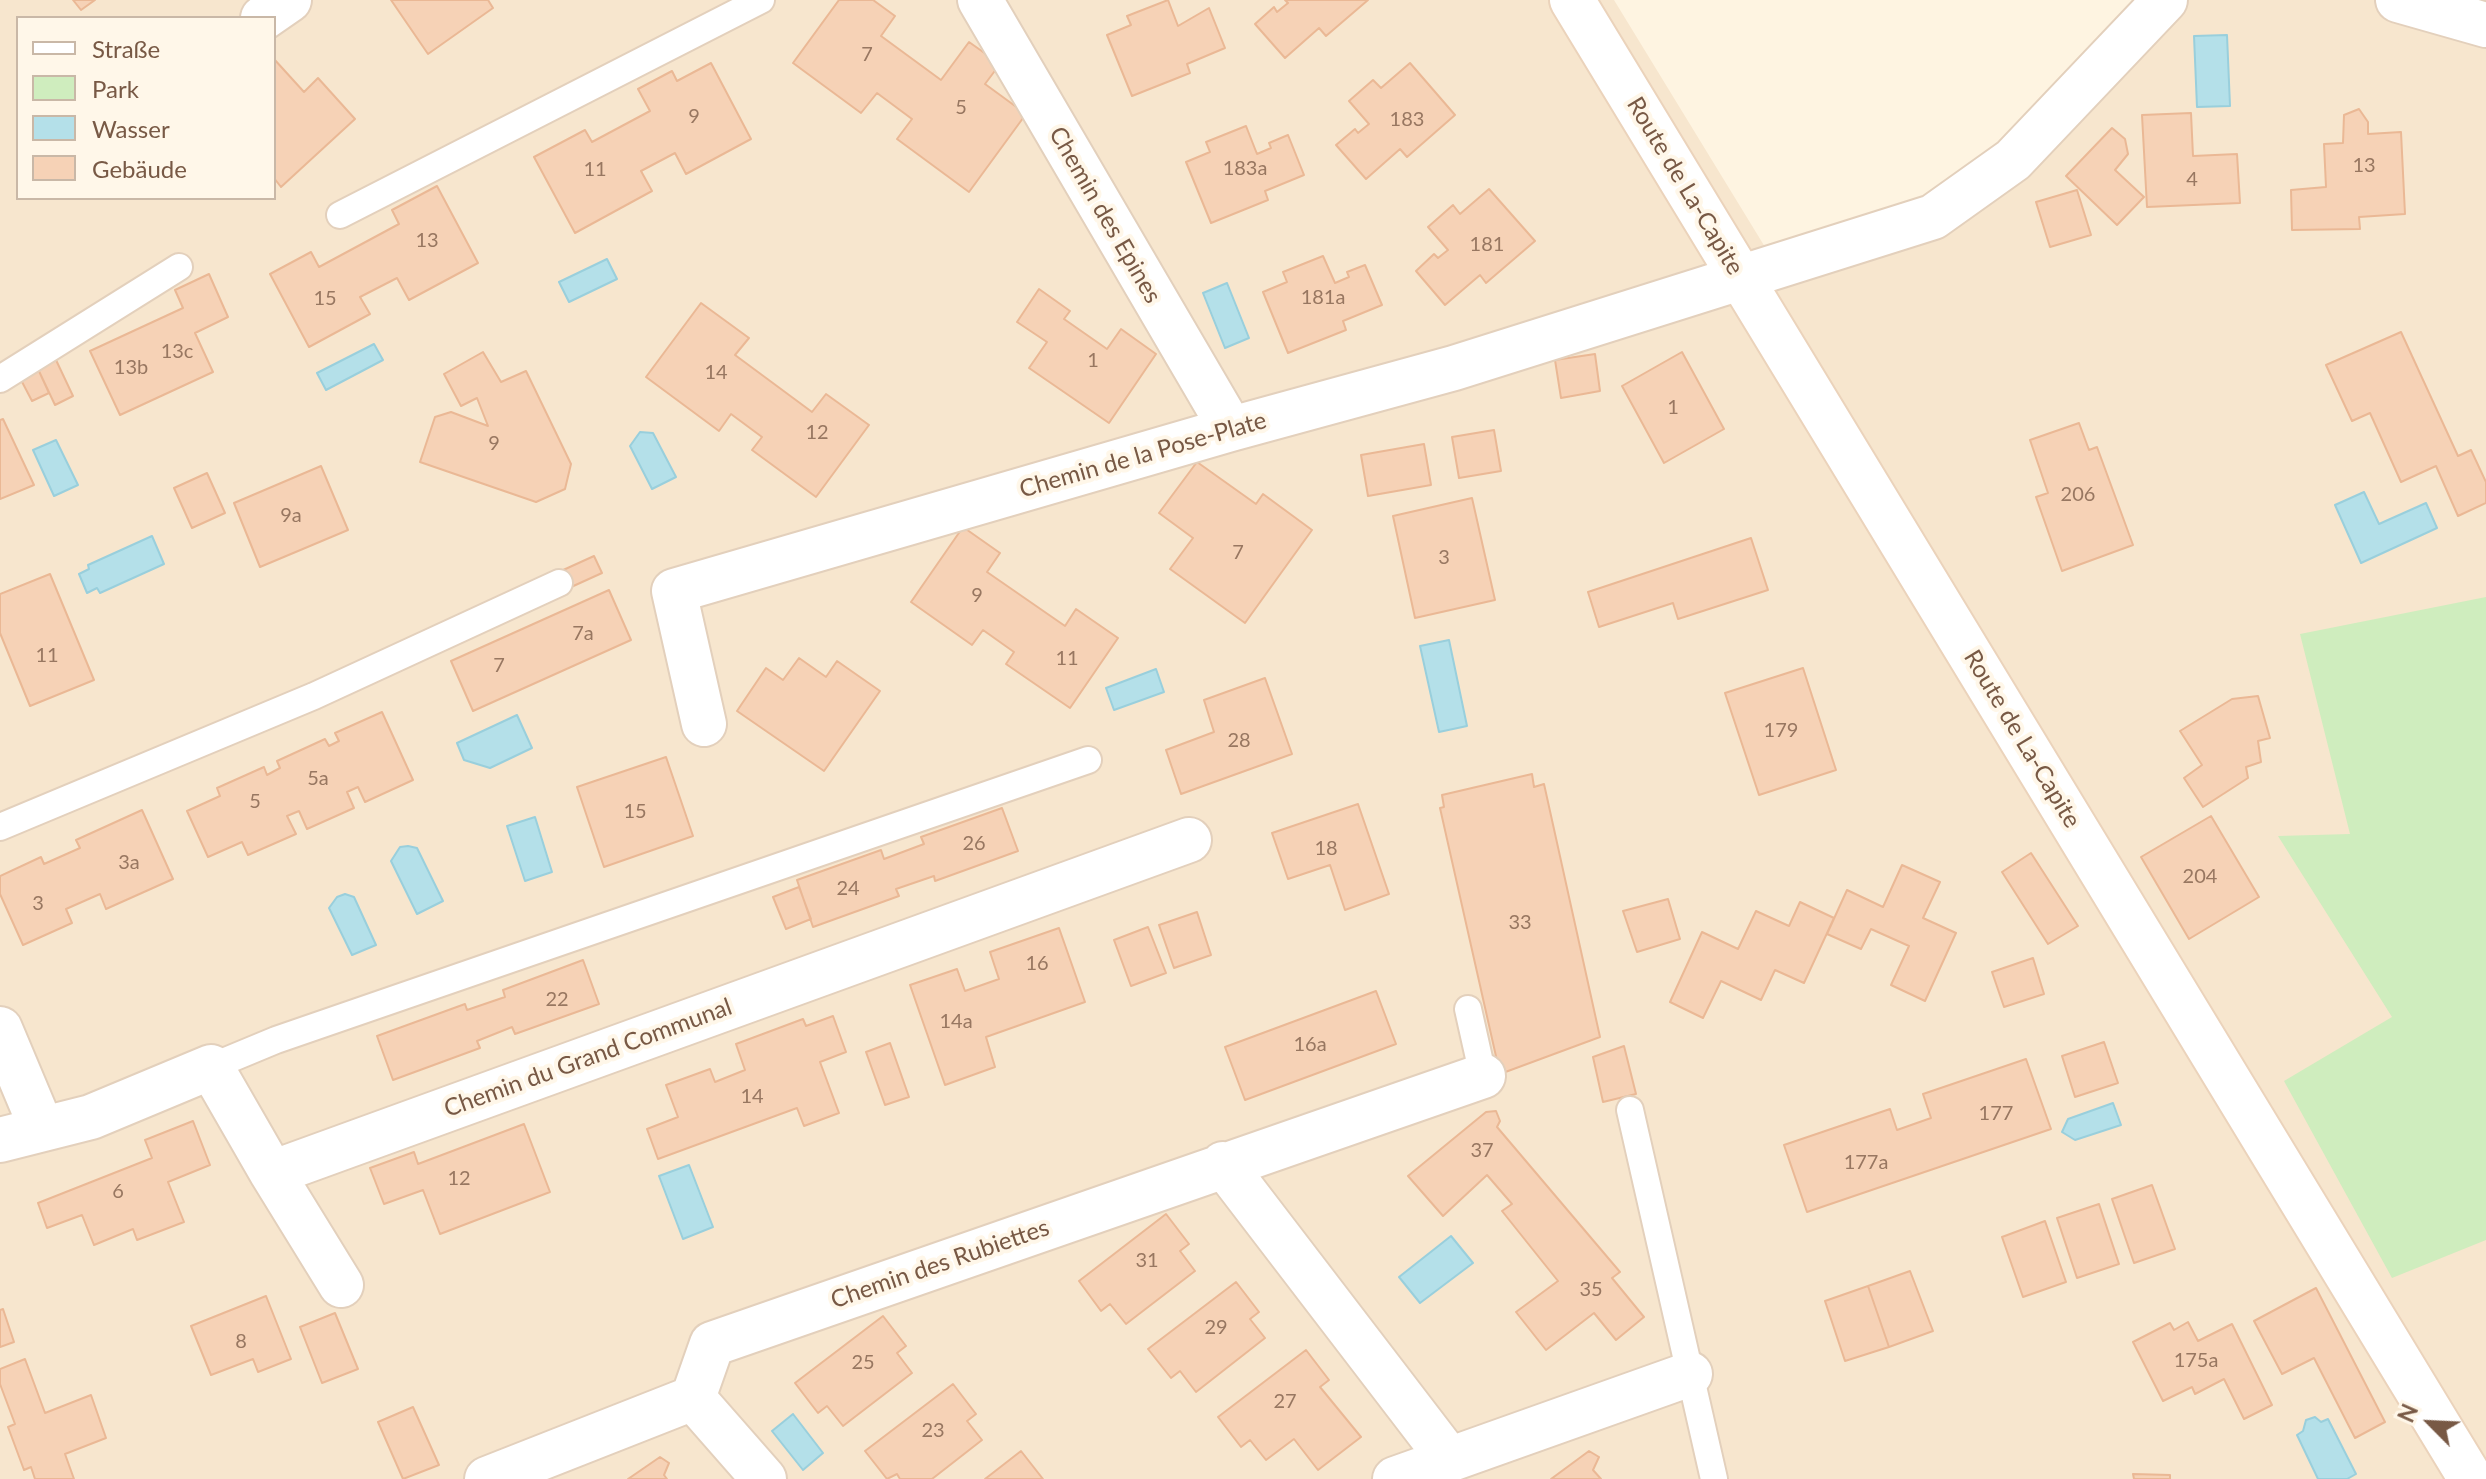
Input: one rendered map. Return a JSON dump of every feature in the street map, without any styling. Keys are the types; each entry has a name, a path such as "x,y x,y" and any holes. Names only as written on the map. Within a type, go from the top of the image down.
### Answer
{"street":[{"path":"266,16 289,0"},
{"name":"Chemin des Epines","path":"980,0 1231,429"},
{"name":"Route de La-Capite","path":"1572,0 2471,1479"},
{"name":"Chemin de la Pose-Plate","path":"704,724 674,591 1231,429 1454,368 1905,227 1955,203 2013,160 2165,0"},
{"path":"2398,0 2486,25"},
{"name":"Chemin du Grand Communal","path":"272,1173 1189,840"},
{"path":"0,1029 42,1129"},
{"path":"0,1140 91,1117 211,1067 341,1285"},
{"name":"Chemin des Rubiettes","path":"693,1398 712,1344 1483,1076"},
{"path":"1223,1164 1449,1459"},
{"path":"1395,1479 1690,1374"},
{"path":"487,1479 693,1398 764,1479"}],"lane":[{"path":"340,215 761,0"},
{"path":"0,379 179,267"},
{"path":"0,827 314,696 559,583"},
{"path":"211,1067 276,1040 1088,760"},
{"path":"1468,1009 1483,1076"},
{"path":"1630,1110 1714,1479"}],"shaded area":[{"path":"0,0 1614,0 1765,247 1856,227 1905,209 1951,183 1997,144 2142,0 2486,0 2486,1479 0,1479"}],"green space":[{"path":"2486,597 2486,1240 2392,1278 2284,1081 2392,1017 2278,836 2350,834 2300,634"}],"water":[{"path":"2227,35 2230,106 2197,107 2194,36"},
{"path":"607,259 617,279 569,302 559,282"},
{"path":"1227,283 1249,338 1225,348 1203,293"},
{"path":"374,344 383,360 326,390 317,373"},
{"path":"640,432 653,433 676,477 652,489 630,446"},
{"path":"56,440 78,485 54,496 33,450"},
{"path":"2364,492 2379,524 2426,503 2437,528 2361,563 2335,505"},
{"path":"152,536 164,564 100,593 97,588 87,593 79,574 89,569 88,565"},
{"path":"1449,640 1467,726 1439,732 1420,646"},
{"path":"1156,669 1164,692 1114,710 1106,688"},
{"path":"517,715 532,748 490,768 464,760 457,743"},
{"path":"535,817 552,872 525,881 507,826"},
{"path":"400,847 417,848 443,901 417,914 391,861"},
{"path":"345,894 354,897 376,945 352,955 329,908 337,897"},
{"path":"2113,1103 2121,1125 2075,1140 2062,1132 2068,1119"},
{"path":"689,1165 713,1227 683,1239 659,1176"},
{"path":"1451,1236 1473,1263 1420,1303 1399,1277"},
{"path":"793,1414 823,1453 803,1470 772,1431"},
{"path":"2315,1417 2321,1422 2328,1419 2356,1474 2347,1479 2318,1479 2297,1435 2303,1431 2306,1420"}],"building":[{"path":"73,0 95,0 81,10"},
{"path":"391,0 488,0 493,8 428,54"},
{"path":"839,0 873,0 895,16 881,36 941,80 969,42 1000,64 985,84 1026,114 969,192 897,139 912,119 877,93 861,113 793,63"},
{"path":"1168,0 1178,26 1209,8 1225,48 1187,64 1190,73 1132,96 1107,35 1131,25 1127,16"},
{"path":"1285,0 1368,0 1326,36 1319,28 1285,58 1255,24 1274,7 1277,12 1288,3"},
{"path":"276,61 304,92 318,78 355,119 281,187 276,181"},
{"path":"711,63 751,139 686,174 675,153 641,171 652,191 575,233 534,157 585,130 592,142 650,111 638,89 672,71 677,81"},
{"path":"1410,63 1455,115 1407,157 1400,149 1366,179 1336,145 1355,129 1358,133 1369,124 1349,101 1373,80 1381,88"},
{"path":"2359,109 2368,122 2368,134 2401,132 2405,214 2359,217 2360,229 2292,230 2291,190 2326,187 2324,144 2343,143 2344,115"},
{"path":"2191,113 2193,156 2237,154 2240,203 2147,207 2142,115"},
{"path":"1246,126 1257,154 1271,148 1269,143 1288,135 1304,175 1265,191 1268,200 1211,223 1186,162 1210,152 1206,142"},
{"path":"2112,128 2125,139 2128,154 2115,170 2144,197 2117,225 2066,176"},
{"path":"437,186 478,263 409,300 397,278 360,297 370,314 309,347 270,274 311,252 319,267 399,224 392,210"},
{"path":"1489,189 1535,241 1486,283 1480,275 1445,305 1416,271 1434,254 1438,258 1448,250 1428,227 1453,205 1460,214"},
{"path":"2077,190 2091,235 2050,247 2036,202"},
{"path":"1323,256 1335,283 1349,277 1347,272 1365,265 1382,305 1343,321 1346,330 1288,353 1263,292 1287,282 1283,272"},
{"path":"209,274 228,317 195,333 213,372 120,415 90,351 183,308 175,290"},
{"path":"1039,289 1070,311 1064,319 1107,349 1121,329 1156,354 1109,423 1029,368 1047,342 1017,322"},
{"path":"701,303 749,338 735,355 812,412 826,394 869,425 816,497 752,450 762,437 731,414 719,431 646,377"},
{"path":"2401,332 2458,456 2471,450 2486,482 2486,503 2458,516 2436,466 2401,482 2370,413 2352,421 2326,365"},
{"path":"483,352 501,382 526,371 571,464 565,489 536,502 420,462 435,417 451,412 488,426 477,398 461,406 444,374"},
{"path":"1682,352 1724,429 1664,463 1622,386"},
{"path":"1595,354 1600,391 1561,398 1555,360"},
{"path":"56,360 73,396 55,405 38,369"},
{"path":"38,369 49,393 32,401 20,378"},
{"path":"3,419 34,485 0,499 0,420"},
{"path":"2079,423 2089,450 2097,447 2133,545 2062,571 2036,497 2048,493 2030,440"},
{"path":"1494,430 1501,471 1459,478 1452,437"},
{"path":"1424,444 1431,485 1368,496 1361,455"},
{"path":"1197,462 1256,504 1263,494 1312,530 1245,623 1170,569 1193,538 1159,513"},
{"path":"321,466 348,530 260,567 234,503"},
{"path":"207,473 225,513 192,528 174,488"},
{"path":"1472,498 1495,600 1415,618 1393,516"},
{"path":"963,527 1000,553 987,572 1065,626 1076,609 1118,638 1070,708 1006,664 1014,652 983,630 972,645 911,602"},
{"path":"1751,538 1768,590 1678,619 1673,603 1599,627 1588,592"},
{"path":"594,556 602,573 569,588 561,571"},
{"path":"50,574 94,680 30,706 0,633 0,594"},
{"path":"609,590 631,640 473,711 451,661"},
{"path":"799,658 826,677 837,661 880,691 824,771 737,711 766,668 783,680"},
{"path":"1803,668 1836,770 1759,795 1725,693"},
{"path":"1265,678 1292,754 1181,794 1166,750 1214,732 1204,700"},
{"path":"2258,696 2270,738 2258,741 2261,762 2246,767 2248,778 2203,807 2184,778 2202,765 2180,731 2232,699"},
{"path":"382,712 413,780 365,802 358,787 347,792 354,808 307,829 299,811 287,816 296,834 248,855 242,842 208,857 187,811 220,796 217,788 264,767 267,775 280,768 277,761 325,739 329,746 339,741 335,733"},
{"path":"666,757 693,836 604,867 577,787"},
{"path":"1532,774 1534,787 1544,784 1600,1037 1500,1074 1440,808 1444,807 1442,795"},
{"path":"1358,804 1389,894 1345,910 1330,865 1288,879 1272,833"},
{"path":"1002,808 1018,851 935,881 934,876 896,889 899,896 813,927 797,880 881,850 884,859 924,844 921,837"},
{"path":"142,810 173,879 106,909 100,894 66,909 72,923 23,945 0,894 0,876 41,857 44,864 80,848 76,840"},
{"path":"2211,816 2259,897 2189,939 2141,857"},
{"path":"2031,853 2078,926 2048,944 2002,872"},
{"path":"1902,865 1940,882 1923,918 1956,933 1925,1001 1891,985 1909,946 1871,929 1861,949 1827,934 1847,890 1883,907"},
{"path":"799,887 811,919 786,929 773,897"},
{"path":"1668,899 1680,939 1637,952 1623,911"},
{"path":"1800,902 1834,918 1804,983 1775,970 1761,1000 1721,981 1703,1018 1670,1002 1702,932 1738,949 1756,911 1789,926"},
{"path":"1197,912 1211,955 1174,968 1159,925"},
{"path":"1148,927 1166,973 1131,986 1114,940"},
{"path":"1059,928 1085,1002 986,1037 995,1067 945,1085 910,985 957,969 965,991 999,979 990,952"},
{"path":"2033,958 2044,994 2004,1007 1992,972"},
{"path":"583,960 599,1004 515,1034 512,1027 477,1041 480,1048 393,1080 377,1036 465,1004 467,1010 505,997 503,990"},
{"path":"1376,991 1396,1044 1245,1100 1225,1047"},
{"path":"833,1016 846,1052 820,1062 839,1113 804,1126 797,1108 658,1159 647,1129 678,1117 666,1085 710,1069 715,1082 745,1070 736,1044 803,1019 806,1026"},
{"path":"2104,1042 2118,1083 2075,1097 2062,1056"},
{"path":"890,1043 909,1097 885,1105 866,1052"},
{"path":"1624,1046 1636,1094 1603,1102 1593,1057"},
{"path":"2026,1059 2051,1129 1807,1212 1784,1145 1890,1109 1897,1130 1931,1118 1923,1094"},
{"path":"1496,1111 1500,1121 1497,1127 1620,1272 1612,1278 1644,1317 1616,1340 1594,1313 1546,1350 1516,1312 1558,1281 1502,1211 1512,1204 1487,1175 1443,1216 1408,1176 1486,1112"},
{"path":"193,1121 210,1165 168,1182 184,1222 137,1240 133,1229 94,1245 82,1215 47,1228 38,1203 152,1158 145,1140"},
{"path":"524,1124 550,1192 440,1234 423,1190 384,1204 370,1168 414,1152 418,1164"},
{"path":"2152,1185 2175,1249 2134,1263 2112,1199"},
{"path":"2099,1204 2119,1264 2077,1278 2057,1218"},
{"path":"1166,1214 1189,1244 1180,1251 1195,1271 1126,1324 1110,1304 1101,1311 1079,1281"},
{"path":"2045,1221 2066,1282 2023,1297 2002,1237"},
{"path":"1910,1271 1933,1331 1889,1347 1868,1286"},
{"path":"1236,1282 1259,1312 1250,1319 1265,1338 1196,1392 1180,1371 1171,1378 1148,1349"},
{"path":"1868,1286 1889,1347 1845,1361 1825,1301"},
{"path":"2316,1288 2385,1422 2355,1438 2314,1358 2282,1374 2254,1321"},
{"path":"266,1296 291,1359 258,1372 253,1359 211,1375 191,1326"},
{"path":"3,1309 14,1342 0,1347 0,1310"},
{"path":"335,1313 358,1369 322,1383 300,1327"},
{"path":"883,1316 906,1346 897,1353 912,1373 843,1426 827,1406 818,1413 795,1383"},
{"path":"2188,1322 2198,1341 2232,1324 2272,1405 2244,1419 2224,1379 2195,1394 2192,1387 2163,1401 2133,1342 2170,1323 2174,1330"},
{"path":"1306,1350 1329,1380 1320,1387 1361,1437 1318,1470 1294,1439 1266,1460 1250,1440 1241,1447 1218,1417"},
{"path":"25,1359 45,1413 91,1395 106,1438 65,1454 74,1479 35,1479 31,1467 24,1470 8,1427 15,1424 0,1384 0,1369"},
{"path":"953,1384 976,1414 967,1421 982,1440 932,1479 900,1479 897,1474 887,1479 865,1451"},
{"path":"413,1407 439,1465 403,1479 378,1422"},
{"path":"1021,1451 1043,1479 985,1479"},
{"path":"1589,1451 1599,1457 1593,1470 1601,1479 1551,1479"},
{"path":"660,1457 669,1463 664,1475 667,1479 628,1479"},
{"path":"2133,1474 2170,1475 2170,1479 2134,1479"}]}
